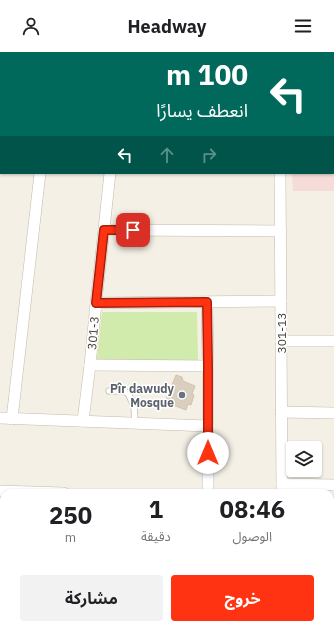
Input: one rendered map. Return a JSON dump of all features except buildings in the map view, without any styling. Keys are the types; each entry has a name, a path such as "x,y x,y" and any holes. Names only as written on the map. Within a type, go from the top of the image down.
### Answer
{"street":[{"path":"12,419 40,174"},
{"name":"301-3","path":"83,421 110,174"},
{"name":"301-13","path":"280,174 282,489"},
{"path":"104,230 281,231"},
{"path":"96,303 281,301"},
{"path":"207,302 208,489"},
{"path":"281,341 334,341"},
{"path":"90,365 208,366"},
{"path":"281,412 334,413"},
{"path":"0,418 208,426"},
{"path":"282,489 334,485"}],"lane":[{"path":"109,391 124,391 128,393 134,406 135,423"}],"shaded area":[{"path":"292,174 334,174 334,191 293,191"}],"green space":[{"path":"102,312 197,312 198,360 97,360"}],"place":[{"name":"Pîr dawudy Mosque","path":"182,395"}],"route":[{"path":"133,230 104,230 96,303 207,302 208,453"}]}
